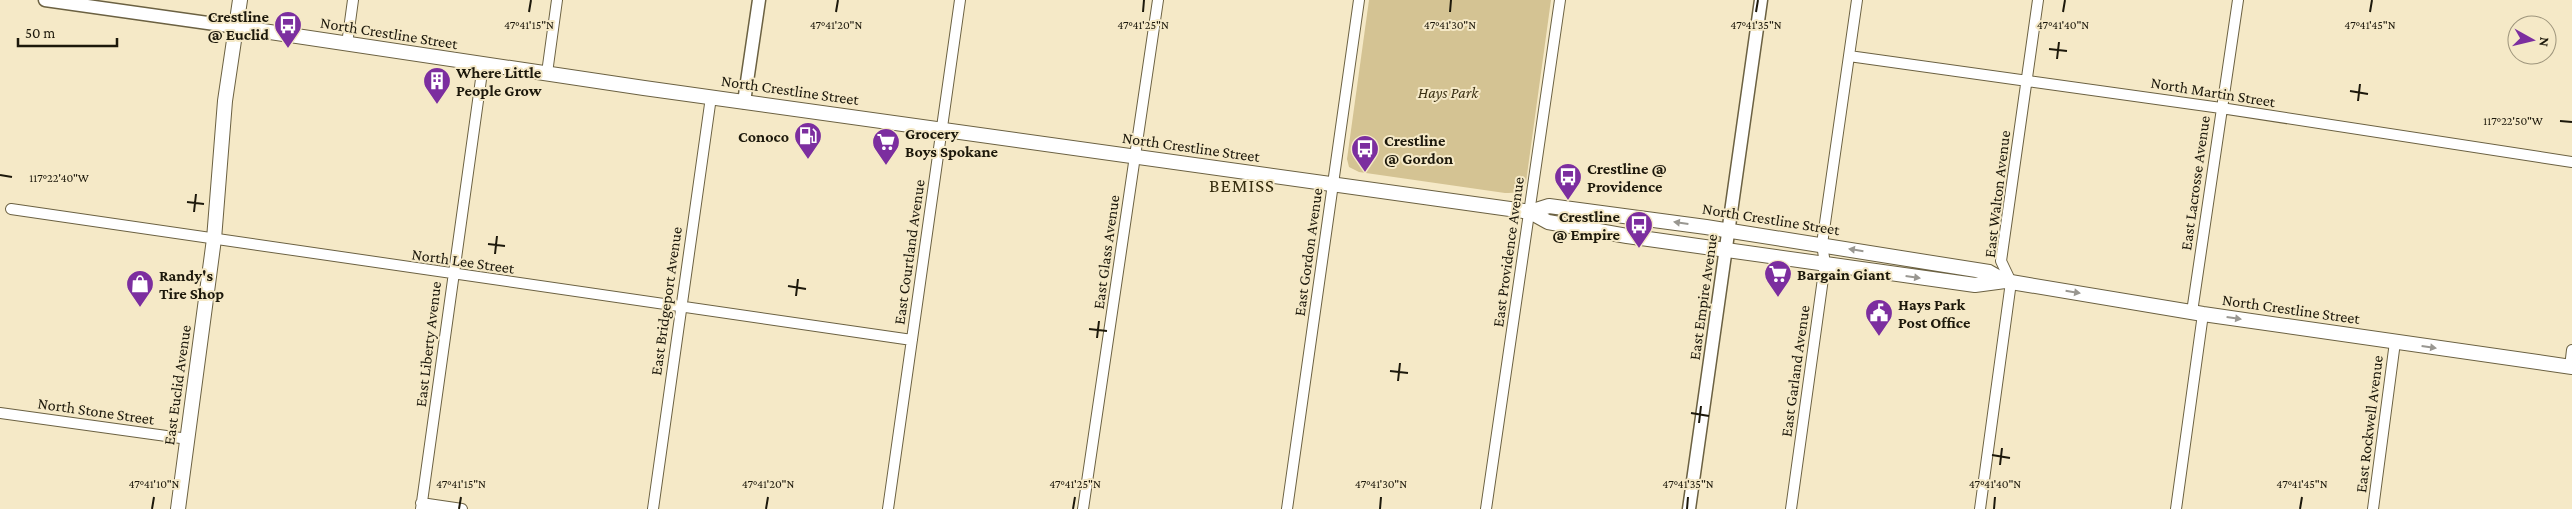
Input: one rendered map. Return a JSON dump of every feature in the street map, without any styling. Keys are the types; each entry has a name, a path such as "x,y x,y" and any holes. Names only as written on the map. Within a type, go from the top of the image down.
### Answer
{"main road":[{"name":"East Euclid Avenue","path":"178,509 214,239 225,101 240,0"},
{"name":"North Crestline Street","path":"236,27 483,65 1530,212 1548,222 1726,250 1975,285 2008,281"},
{"name":"North Crestline Street","path":"1530,212 1549,206 1729,230 1988,272 2008,281 2197,313 2571,367"}],"street":[{"name":"North Crestline Street","path":"45,0 85,3 236,27"},
{"path":"347,44 353,0"},
{"path":"547,73 557,0"},
{"path":"744,102 759,0"},
{"name":"East Courtland Avenue","path":"888,509 960,0"},
{"name":"East Glass Avenue","path":"1083,509 1158,0"},
{"name":"East Gordon Avenue","path":"1287,509 1360,0"},
{"name":"East Providence Avenue","path":"1486,509 1560,0"},
{"name":"East Empire Avenue","path":"1689,509 1761,0"},
{"name":"East Garland Avenue","path":"1791,509 1825,264 1822,244 1857,0"},
{"name":"East Walton Avenue","path":"2008,281 2001,261 2038,0"},
{"name":"East Lacrosse Avenue","path":"2176,509 2221,108 2238,0"},
{"name":"North Martin Street","path":"1849,56 2221,108 2572,162"},
{"name":"East Liberty Avenue","path":"421,506 452,274 483,65"},
{"name":"East Bridgeport Avenue","path":"653,509 712,97"},
{"name":"North Lee Street","path":"11,209 912,340"},
{"path":"1980,509 2008,281"},
{"name":"East Rockwell Avenue","path":"2373,509 2395,342"},
{"path":"2571,367 2572,350"},
{"name":"North Stone Street","path":"0,413 188,439"},
{"path":"421,506 462,509"}],"green space":[{"name":"Hays Park","path":"1369,0 1551,0 1526,182 1520,190 1505,193 1359,172 1349,167 1347,159"}],"place":[{"name":"Crestline @ Euclid","path":"288,49"},
{"name":"Where Little People Grow","path":"437,105"},
{"name":"Conoco","path":"808,160"},
{"name":"Grocery Boys Spokane","path":"886,166"},
{"name":"Crestline @ Gordon","path":"1365,173"},
{"name":"Crestline @ Providence","path":"1568,201"},
{"name":"Crestline @ Empire","path":"1639,249"},
{"name":"Bargain Giant","path":"1778,298"},
{"name":"Randy's Tire Shop","path":"140,308"},
{"name":"Hays Park Post Office","path":"1879,337"}],"district":[{"name":"BEMISS","path":"1242,185"}]}
